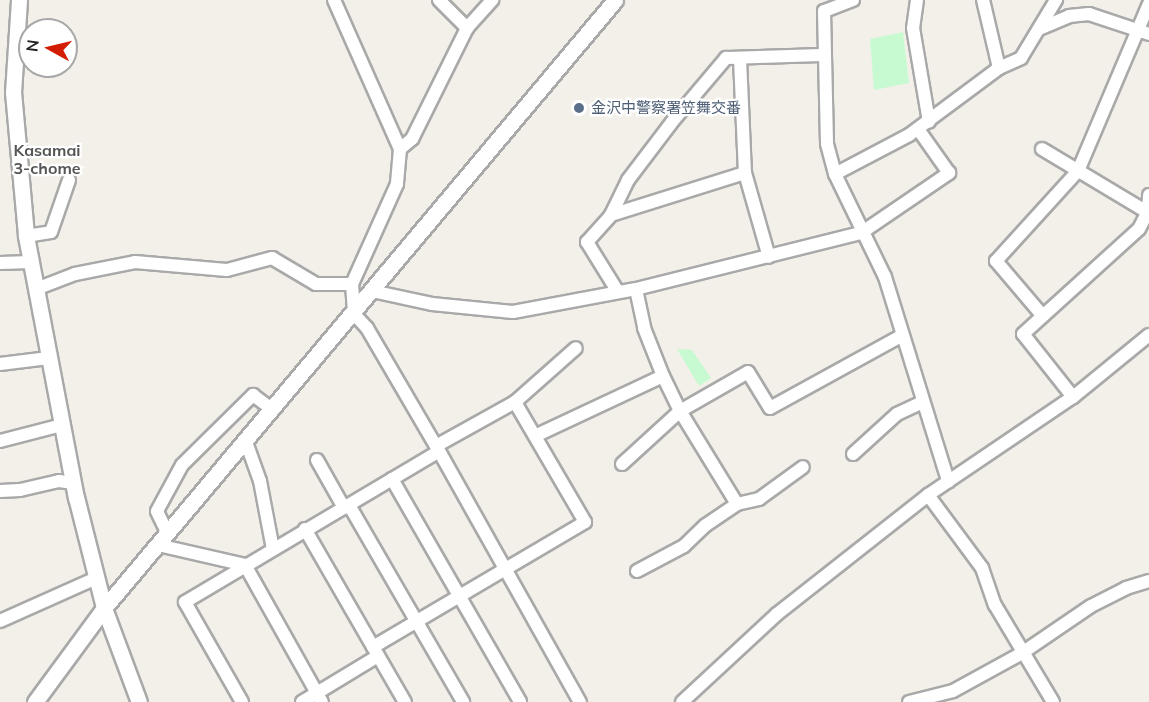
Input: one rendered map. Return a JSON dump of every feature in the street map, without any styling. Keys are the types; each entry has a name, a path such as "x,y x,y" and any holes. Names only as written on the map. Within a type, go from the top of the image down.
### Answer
{"street":[{"path":"19,0 13,92 26,236 62,425 96,578 104,608 139,702"},
{"path":"334,0 400,149 397,184 352,284 354,314 367,328 438,448 580,702"},
{"path":"439,0 467,28"},
{"path":"400,149 412,139 467,28 492,0"},
{"path":"35,702 104,608 354,314 615,0"},
{"path":"853,0 824,11 823,55 827,144 835,174 861,233 885,277 921,403 948,482"},
{"path":"372,291 432,304 513,312 636,289 861,233 949,173 923,125 913,28 917,0"},
{"path":"983,0 999,68"},
{"path":"835,174 923,125 999,68 1021,58 1056,0"},
{"path":"1042,315 996,261 1078,171 1144,31 1149,4"},
{"path":"1039,29 1069,15 1089,14 1144,31"},
{"path":"618,292 587,242 611,215 628,180 672,122 726,58 823,55"},
{"path":"740,58 745,173 769,257"},
{"path":"1042,149 1148,212"},
{"path":"611,215 745,173"},
{"path":"26,236 51,232 69,180"},
{"path":"1073,397 1023,334 1139,229 1148,212 1149,195"},
{"path":"36,289 75,273 126,264 227,270 273,258 316,284 352,284"},
{"path":"0,263 31,262"},
{"path":"636,289 644,328 663,376 680,411 737,504"},
{"path":"682,702 777,614 928,495 1073,397 1149,335"},
{"path":"622,464 680,411 748,372 770,408 901,336"},
{"path":"242,702 185,602 305,529 347,507 438,448 515,402 576,348"},
{"path":"0,364 49,358"},
{"path":"537,435 663,376"},
{"path":"163,540 157,511 182,465 253,395 273,410"},
{"path":"302,702 320,698 376,651 417,622 585,522 537,435 515,402"},
{"path":"853,454 897,414 921,403"},
{"path":"0,441 62,425"},
{"path":"246,442 260,481 273,549"},
{"path":"317,460 417,622 463,702"},
{"path":"637,571 684,546 706,525 737,504 759,499 803,467"},
{"path":"392,479 520,702"},
{"path":"0,491 20,490 59,481 74,483"},
{"path":"928,495 982,568 995,605 1053,702"},
{"path":"305,529 405,702"},
{"path":"163,540 245,565 320,698"},
{"path":"0,621 96,578"},
{"path":"909,702 953,692 1022,653 1091,606 1126,588 1149,581"}],"green space":[{"path":"903,32 909,83 874,90 870,39"},
{"path":"677,349 692,350 711,378 699,386"}],"place":[{"name":"金沢中警察署笠舞交番","path":"579,108"}],"district":[{"name":"Kasamai 3-chome","path":"47,159"}]}
